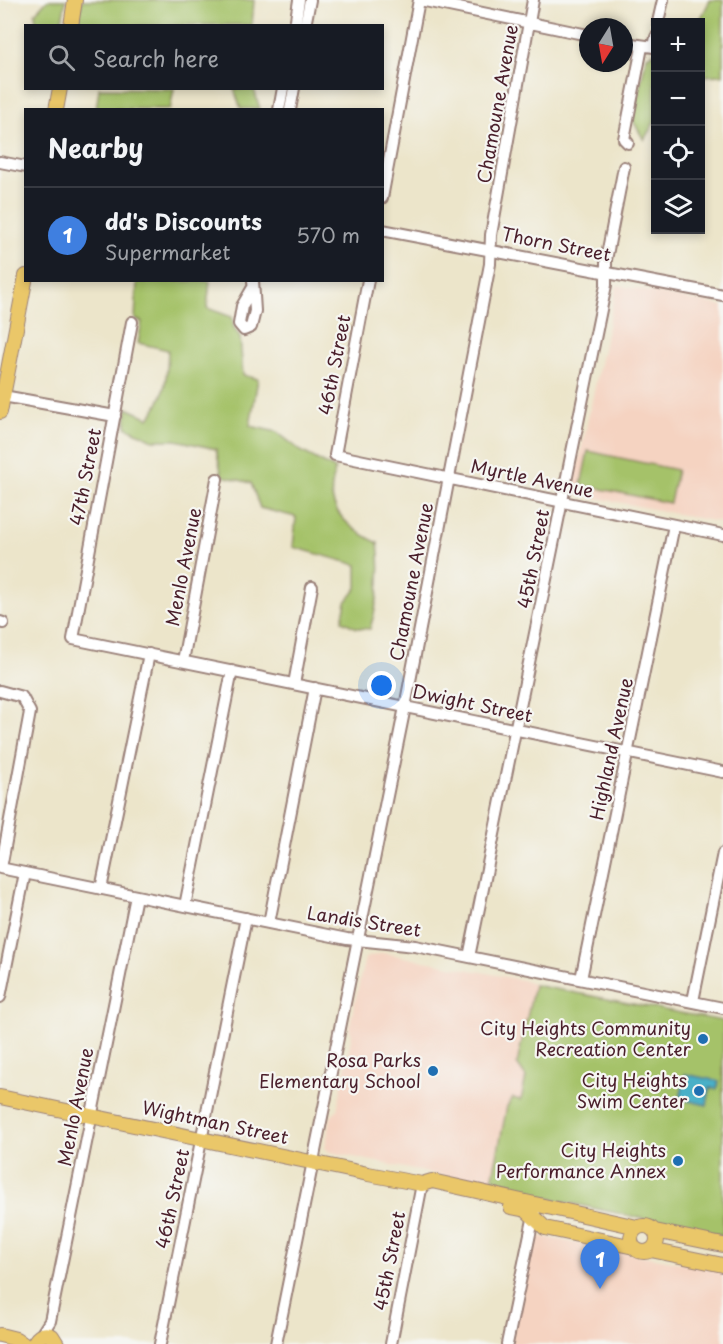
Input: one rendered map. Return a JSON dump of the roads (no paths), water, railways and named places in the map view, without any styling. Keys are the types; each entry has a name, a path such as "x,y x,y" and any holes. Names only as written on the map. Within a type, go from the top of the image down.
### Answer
{"main road":[{"path":"71,24 75,0"},
{"path":"56,108 60,90"},
{"path":"0,412 25,282"},
{"name":"Wightman Street","path":"0,1097 422,1184 432,1181 535,1210 637,1227 649,1226 655,1231 723,1245"},
{"name":"Wightman Street","path":"535,1210 545,1228 634,1247 641,1252 651,1250 723,1265"},
{"path":"634,1247 631,1239 637,1227"},
{"path":"651,1250 658,1239 655,1231"},
{"path":"0,1335 19,1341 22,1335 49,1339"}],"street":[{"path":"295,24 299,0"},
{"path":"305,24 310,0"},
{"path":"384,187 419,0 579,33"},
{"name":"Chamoune Avenue","path":"276,1344 405,707 490,264 490,249 533,0"},
{"path":"659,18 663,0"},
{"path":"628,143 624,138 650,43 633,43"},
{"path":"279,108 283,90"},
{"path":"290,108 294,90"},
{"path":"0,162 24,167"},
{"name":"45th Street","path":"469,957 606,285 605,271 624,167"},
{"name":"Thorn Street","path":"384,230 722,291"},
{"name":"46th Street","path":"335,455 368,282"},
{"name":"47th Street","path":"73,639 132,322"},
{"path":"3,396 115,416"},
{"name":"Myrtle Avenue","path":"335,455 723,535"},
{"name":"Menlo Avenue","path":"183,661 217,479"},
{"name":"Highland Avenue","path":"581,979 674,525"},
{"path":"294,684 312,587"},
{"name":"Dwight Street","path":"73,639 723,772"},
{"path":"101,889 149,654"},
{"path":"185,906 232,671"},
{"path":"269,923 315,688"},
{"path":"0,691 22,697 30,712 0,868"},
{"path":"693,1001 723,853"},
{"name":"Landis Street","path":"0,868 269,923 358,940 415,946 723,1008"},
{"path":"0,997 25,873"},
{"name":"Menlo Avenue","path":"49,1339 136,896"},
{"name":"46th Street","path":"160,1344 246,918"},
{"name":"45th Street","path":"391,1344 422,1184"},
{"path":"507,1344 535,1210"}],"water":[{"path":"685,1074 719,1081 717,1089 710,1088 707,1105 680,1099"}],"place":[{"name":"City Heights Community Recreation Center","path":"703,1039"},
{"name":"Rosa Parks Elementary School","path":"433,1071"},
{"name":"City Heights Swim Center","path":"699,1091"},
{"name":"City Heights Performance Annex","path":"678,1161"},
{"name":"dd's Discounts","path":"600,1289"}]}
